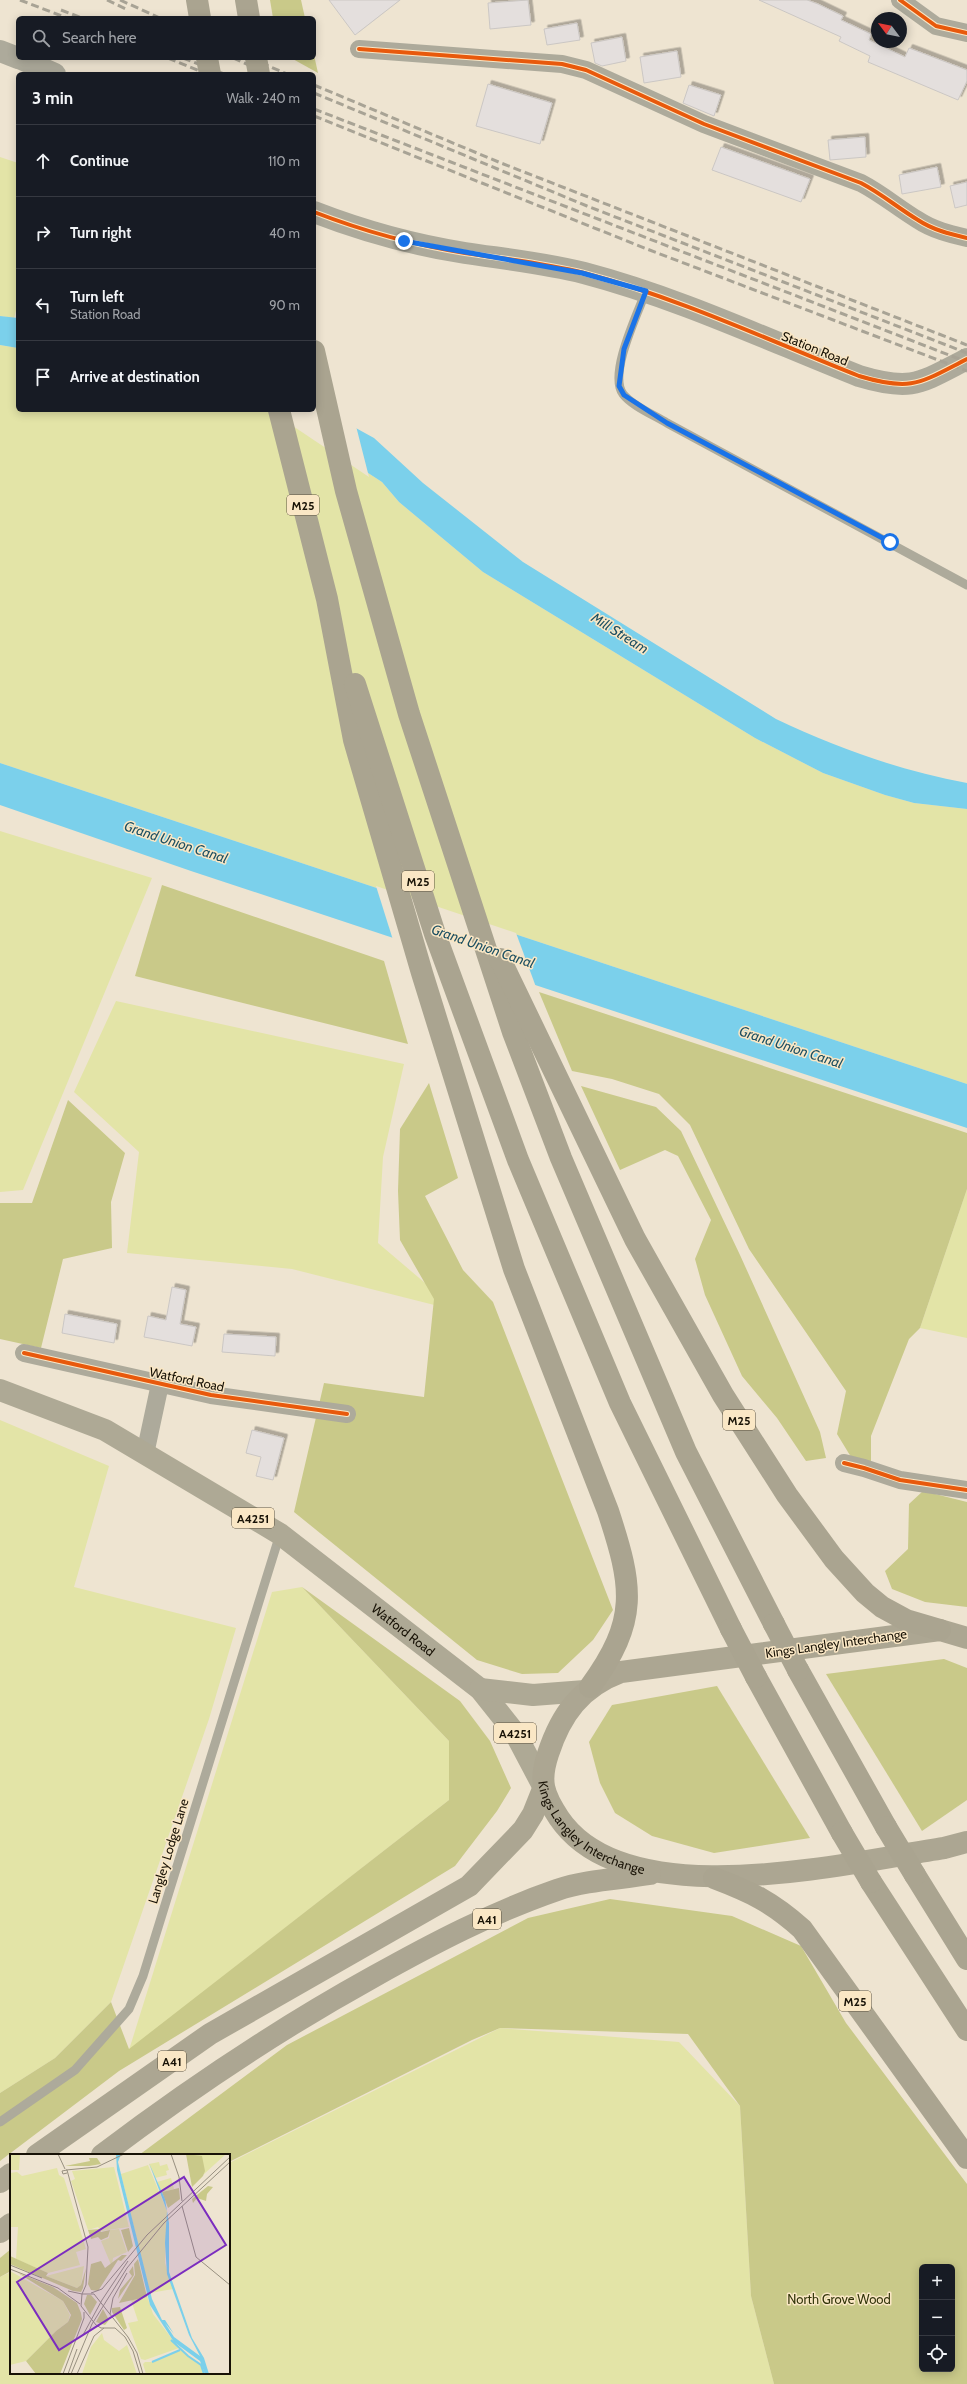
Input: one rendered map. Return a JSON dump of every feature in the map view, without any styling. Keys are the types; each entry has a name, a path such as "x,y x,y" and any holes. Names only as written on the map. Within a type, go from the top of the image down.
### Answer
{"highway":[{"path":"246,0 249,16"},
{"path":"207,60 210,72"},
{"path":"256,60 259,72"},
{"name":"M25","path":"316,360 346,491 402,691 512,1032 561,1158 686,1452 798,1670 886,1827 967,1959"},
{"name":"M25","path":"280,412 327,599 354,740 422,973 514,1269 608,1511 621,1550 626,1575 627,1609 622,1633 605,1667 588,1689"},
{"name":"M25","path":"327,599 435,934 518,1160 620,1404 731,1629 842,1833 871,1882 967,2030"},
{"name":"M25","path":"470,899 643,1253 723,1394 787,1495 834,1559 865,1594 906,1620 940,1630"},
{"name":"Kings Langley Interchange","path":"965,1636 940,1630 621,1672 588,1689 566,1714 554,1735 546,1760 542,1786 566,1828 583,1843 609,1858 630,1865 661,1872 714,1878 780,1874 944,1848 967,1842"},
{"name":"A41","path":"38,2154 210,2034 469,1886 523,1830 533,1814 542,1786"},
{"name":"A41","path":"103,2154 228,2066 326,2003 412,1955 493,1916 559,1890 661,1872"},
{"name":"M25","path":"714,1878 749,1891 778,1908 802,1929 967,2158"},
{"path":"0,2182 10,2175"},
{"path":"0,2232 10,2225"}],"main road":[{"name":"Watford Road","path":"0,1390 105,1430 280,1534 480,1689 515,1733 542,1786"},
{"path":"480,1689 533,1695 588,1689"}],"street":[{"path":"900,0 936,26 967,33"},
{"path":"359,49 562,64 586,70 704,124 861,183 883,194 918,220 944,233 967,238"},
{"path":"0,51 16,57"},
{"path":"23,60 50,72"},
{"name":"Station Road","path":"316,213 344,223 404,241 582,273 646,291 851,373 884,384 900,386 922,382 967,359"},
{"name":"Watford Road","path":"24,1353 211,1395 347,1414"},
{"name":"Watford Road","path":"144,1454 160,1384"},
{"path":"844,1463 900,1480 967,1490"}],"lane":[{"path":"646,291 624,349 619,386 624,395 667,423 967,585"},
{"name":"Langley Lodge Lane","path":"0,2122 75,2070 129,2009 143,1976 280,1534"}],"green space":[{"path":"270,0 301,0 305,16 273,16"},
{"path":"295,60 315,60 318,73"},
{"path":"0,157 16,162 16,310 14,318 0,316"},
{"path":"0,345 16,348 16,412 274,412 382,482 399,502 483,572 755,738 823,773 885,795 914,803 967,809 967,1084 0,763"},
{"path":"0,831 152,878 23,1190 0,1192"},
{"path":"162,885 384,961 408,1044 135,976"},
{"path":"539,992 967,1133 967,1189 920,1328 909,1339 871,1436 871,1463 851,1457 837,1434 846,1391 749,1249 690,1125 659,1094 612,1079 572,1071"},
{"path":"116,1001 404,1064 383,1157 378,1243 458,1311 292,1269 127,1253 139,1152 74,1092"},
{"path":"429,1083 458,1178 425,1196 463,1270 493,1302 613,1610 593,1640 558,1673 522,1674 477,1660 294,1512 324,1383 424,1397 434,1299 400,1240 398,1191 400,1129"},
{"path":"581,1086 656,1107 681,1131 740,1255 820,1432 826,1458 806,1461 777,1418 742,1376 705,1295 695,1259 711,1220 678,1156 665,1150 620,1170"},
{"path":"68,1100 125,1153 111,1202 112,1248 63,1259 41,1348 0,1339 0,1203 32,1203"},
{"path":"967,1189 967,1338 920,1328"},
{"path":"0,1420 109,1466 74,1587 236,1628 209,1719 111,2002 55,2058 0,2093"},
{"path":"923,1491 967,1502 967,1607 925,1602 892,1589 885,1571 908,1549 909,1504"},
{"path":"302,1587 449,1741 449,1800 129,2050 272,1592"},
{"path":"302,1587 460,1701 490,1741 511,1788 497,1811 455,1866 119,2071 0,2161 0,2093 55,2058 111,2002 129,2049 449,1800 449,1741"},
{"path":"944,1659 967,1668 967,1800 922,1831 826,1674"},
{"path":"717,1686 810,1838 714,1853 652,1836 615,1813 600,1783 589,1742 612,1705"},
{"name":"North Grove Wood","path":"610,1899 732,1916 801,1946 846,2023 967,2184 967,2384 774,2384 751,2296 740,2106 688,2034 500,2028 472,2040 230,2161 230,2154 140,2154 287,2045 528,1918"},
{"path":"500,2028 679,2042 740,2106 751,2296 774,2384 0,2384 0,2277 10,2272 10,2374 230,2374 230,2163"},
{"path":"10,2250 10,2272 0,2277 0,2258"}],"water":[{"path":"0,316 16,318 16,348 0,345"},
{"name":"Mill Stream","path":"316,406 374,438 423,483 523,562 776,719 846,749 918,772 967,783 967,809 914,803 885,795 823,773 755,738 483,572 399,502 382,482 274,412 316,412"},
{"name":"Grand Union Canal","path":"0,763 967,1084 967,1128 191,871 0,805"}],"pier":[{"path":"316,404 356,426 369,477 272,412 316,412"},
{"path":"376,886 516,933 536,987 393,940"}],"building":[{"path":"329,0 400,0 355,35"},
{"path":"528,0 531,25 490,29 488,3"},
{"path":"759,0 807,0 818,4 843,16 841,20 871,34 869,40 871,41 871,48 886,48 905,57 909,48 967,70 967,81 958,100 868,62 870,56 839,41 841,37"},
{"path":"577,23 580,40 547,45 544,29"},
{"path":"622,37 626,61 602,66 595,63 591,43"},
{"path":"677,51 681,77 644,83 640,57"},
{"path":"488,84 552,103 540,144 476,126"},
{"path":"689,85 721,95 714,116 683,103"},
{"path":"865,137 866,157 830,160 828,140"},
{"path":"721,147 810,179 801,202 712,170"},
{"path":"937,167 941,187 902,194 899,175"},
{"path":"967,182 967,205 955,208 950,186"},
{"path":"172,1287 186,1290 180,1324 196,1327 192,1346 144,1337 148,1316 166,1320"},
{"path":"65,1314 117,1324 114,1343 62,1333"},
{"path":"224,1334 276,1337 275,1356 222,1352"},
{"path":"252,1430 284,1438 273,1480 256,1476 261,1457 246,1453"}],"railway":[{"path":"20,0 62,16"},
{"path":"107,0 126,9"},
{"path":"120,0 156,16"},
{"path":"61,10 77,16"},
{"path":"173,60 202,72"},
{"path":"188,60 219,72"},
{"path":"238,60 264,72"},
{"path":"255,60 282,72"},
{"path":"316,86 501,163 967,345"},
{"path":"316,94 587,206 967,353"},
{"path":"316,110 967,362"},
{"path":"316,117 647,249 967,371"}],"cycle path":[{"path":"900,0 936,26 967,33"},
{"path":"359,49 562,64 586,70 704,124 861,183 924,223 942,231 967,238"},
{"path":"316,213 408,242 446,250 555,266 619,283 689,307 859,376 877,381 904,384 915,382 938,374 967,359"},
{"path":"24,1353 211,1395 347,1414"},
{"path":"844,1463 900,1480 967,1490"}],"route":[{"path":"404,241 582,273 646,291 624,349 619,372 619,386 624,395 634,403 667,423 890,542"}]}
